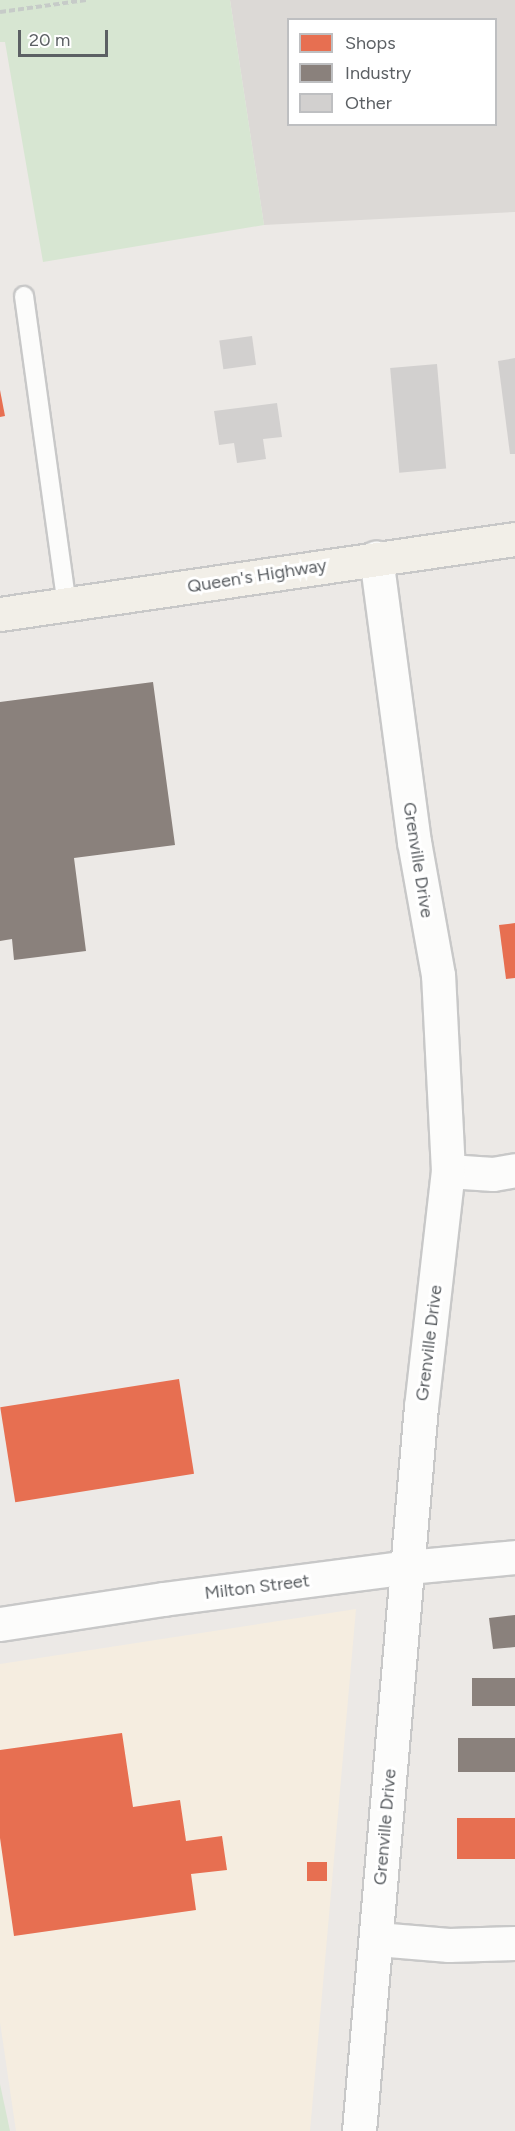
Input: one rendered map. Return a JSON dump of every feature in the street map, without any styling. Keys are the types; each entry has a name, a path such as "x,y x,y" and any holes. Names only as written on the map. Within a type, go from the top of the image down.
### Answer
{"main road":[{"name":"Queen's Highway","path":"0,614 515,539"}],"street":[{"name":"Grenville Drive","path":"359,2131 421,1407 448,1171 438,975 414,842 376,558"},
{"path":"448,1171 494,1174 515,1170"},
{"name":"Milton Street","path":"0,1624 163,1599 408,1567 515,1557"},
{"path":"377,1939 449,1945 515,1943"}],"lane":[{"path":"24,296 67,604"}],"path":[{"path":"0,12 86,0"}],"shaded area":[{"path":"230,0 515,0 515,212 264,225"},
{"path":"356,1609 310,2131 16,2131 0,2022 0,1664"}],"green space":[{"path":"0,0 230,0 264,225 43,262 5,42 0,42"},
{"path":"0,2084 10,2131 0,2131"}],"building: Shops":[{"path":"0,390 5,416 0,417"},
{"path":"515,923 515,978 506,979 499,925"},
{"path":"179,1379 194,1474 15,1502 0,1407"},
{"path":"122,1733 133,1807 180,1800 186,1841 222,1836 227,1870 191,1874 196,1910 14,1936 0,1838 0,1750"},
{"path":"457,1818 515,1818 515,1859 457,1859"},
{"path":"307,1862 327,1862 327,1881 307,1881"}],"building: Industry":[{"path":"153,682 175,845 74,858 86,951 14,960 12,939 0,941 0,702"},
{"path":"515,1615 515,1647 493,1649 489,1618"},
{"path":"472,1678 515,1678 515,1706 472,1706"},
{"path":"458,1738 515,1738 515,1772 458,1772"}],"building: Other":[{"path":"252,336 256,365 223,369 219,341"},
{"path":"515,358 515,454 510,454 498,361"},
{"path":"437,364 446,469 399,473 390,368"},
{"path":"277,403 282,437 263,439 266,459 237,463 234,443 219,445 214,411"}]}
